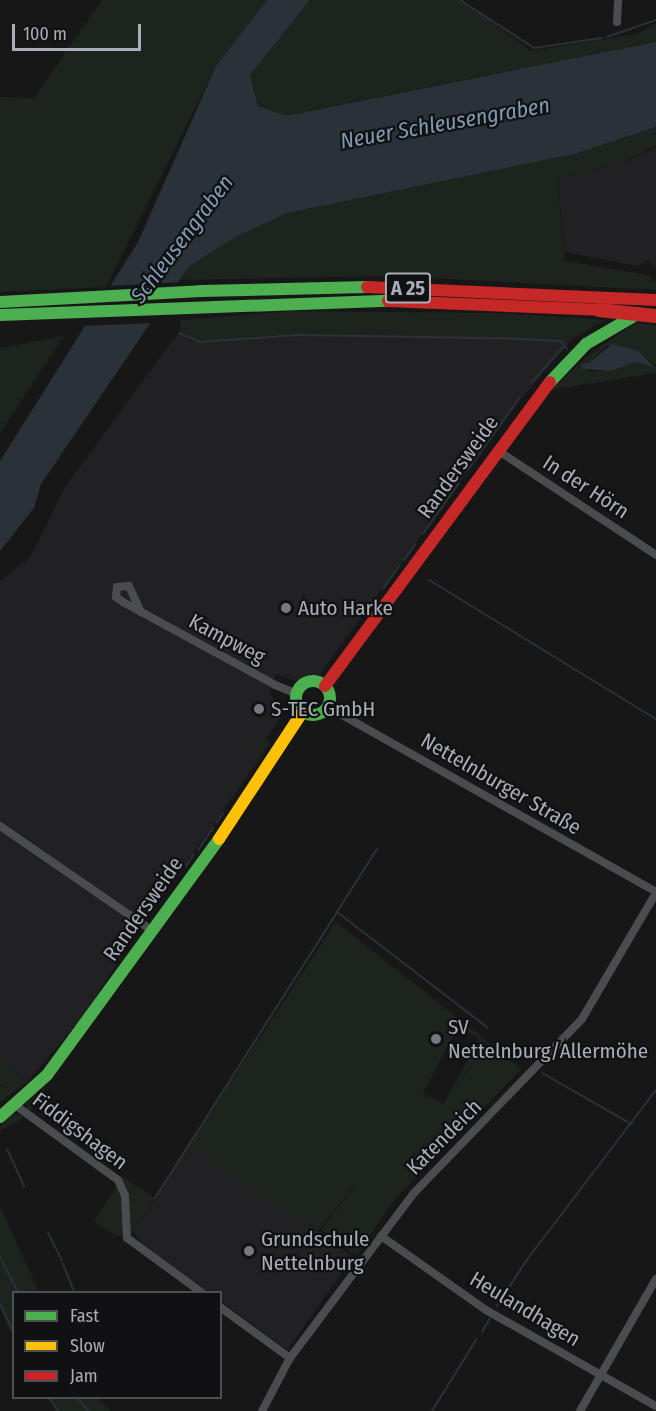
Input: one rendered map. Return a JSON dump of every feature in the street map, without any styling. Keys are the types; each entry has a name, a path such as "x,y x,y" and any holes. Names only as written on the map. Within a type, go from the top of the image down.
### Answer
{"main road":[{"name":"A 25","path":"0,302 201,291 390,287 615,297 656,302"},
{"name":"A 25","path":"0,315 192,306 390,301 599,310 656,316"},
{"name":"Randersweide","path":"325,686 537,395 572,356 598,335 656,302"},
{"path":"310,681 325,686 330,696 328,707 319,714 303,711 297,694 310,681"},
{"name":"Randersweide","path":"0,1118 48,1075 263,776 303,711"}],"street":[{"path":"617,22 618,0"},
{"name":"In der Hörn","path":"497,450 656,555"},
{"name":"Kampweg","path":"141,612 297,694"},
{"name":"Nettelnburger Straße","path":"328,707 656,893"},
{"path":"0,826 153,931"},
{"name":"Katendeich","path":"261,1411 290,1358 423,1182 582,1019 656,893"},
{"name":"Fiddigshagen","path":"15,1105 118,1180 125,1196 127,1238 198,1291"},
{"name":"Heulandhagen","path":"381,1236 486,1310 656,1406"},
{"path":"580,1411 656,1279"},
{"path":"222,1308 290,1358"}],"shaded area":[{"path":"102,0 267,0 216,66 106,287 0,292 0,97 34,98"},
{"path":"310,0 462,0 531,51 637,34 656,23 656,42 286,116 258,106 250,75"},
{"path":"656,127 656,146 619,164 557,178 565,261 648,275 656,282 656,290 391,276 180,280 189,266 236,237 287,213 574,154"},
{"path":"656,148 656,269 648,260 637,266 565,252 557,178 619,164"},
{"path":"293,311 497,313 605,320 572,339 554,341 389,332 199,342 181,334 180,320"},
{"path":"636,323 656,325 656,366 638,351 606,346 589,363 582,364 588,371 611,371 635,362 656,368 656,373 550,390 593,351"},
{"path":"181,329 189,340 199,342 389,332 572,339 519,401 319,675 296,681 276,674 269,694 286,709 266,739 270,744 138,931 85,1014 28,1081 0,1060 0,581 31,556 65,487"},
{"path":"64,336 0,433 0,348"},
{"path":"258,735 270,744 255,761 251,744"},
{"path":"336,922 487,1041 449,1099 488,1042 521,1069 395,1199 356,1255 321,1230 364,1173 318,1231 306,1222 286,1216 189,1145","holes":["458,1027 479,1038 444,1104 423,1093"]},
{"path":"0,1060 28,1081 0,1102 0,1085 8,1089 0,1083"},
{"path":"48,1085 30,1111 28,1110 26,1103"},
{"path":"13,1113 24,1117 0,1131 0,1127"},
{"name":"Grundschule Nettelnburg","path":"189,1145 286,1216 306,1222 353,1257 287,1350 222,1302 222,1291 207,1291 144,1246 134,1232"},
{"path":"123,1177 155,1198 134,1232 116,1236 94,1221"},
{"path":"0,1206 39,1291 12,1291 12,1335 0,1307"},
{"path":"49,1399 98,1399 111,1411 58,1411"}],"water":[{"path":"267,0 310,0 250,75 258,106 286,116 656,42 656,127 574,154 287,213 236,237 189,266 41,484 34,508 0,551 0,461 138,242 216,66"},
{"path":"612,344 638,351 656,368 635,362 611,371 582,369 581,364 589,363"}],"pier":[{"path":"182,282 154,323 83,326 108,286"}],"waterway":[{"path":"460,0 534,48 602,38"},
{"path":"607,37 656,20"},
{"path":"179,333 199,342 298,335 497,338 561,341 567,349"},
{"path":"532,382 564,346"},
{"path":"468,470 520,397"},
{"path":"423,534 459,483"},
{"path":"404,560 415,545"},
{"path":"383,589 400,565"},
{"path":"429,580 656,719"},
{"path":"369,609 377,598"},
{"path":"217,822 223,813"},
{"path":"198,850 213,828"},
{"path":"377,849 337,912 488,1028"},
{"path":"186,866 194,854"},
{"path":"155,1198 337,912"},
{"path":"542,1073 631,1124"},
{"path":"497,1306 526,1261 656,1090"},
{"path":"7,1149 24,1186"},
{"path":"48,1233 62,1261"},
{"path":"0,1257 17,1291"},
{"path":"63,1264 74,1291"},
{"path":"0,1304 12,1330"},
{"path":"482,1332 490,1318"},
{"path":"432,1411 476,1340"},
{"path":"50,1399 58,1411"},
{"path":"78,1399 89,1411"}],"traffic: fast":[{"path":"0,302 201,291 367,287"},
{"path":"0,315 388,301"},
{"path":"550,382 586,344 639,313"},
{"path":"313,681 325,686 330,698 325,710 313,715 301,710 296,698 301,686 313,681"},
{"path":"0,1117 47,1075 219,839"}],"traffic: slow":[{"path":"219,839 303,711"}],"traffic: jam":[{"path":"367,287 656,300"},
{"path":"388,301 599,310"},
{"path":"599,310 656,316"},
{"path":"325,686 550,382"}],"place":[{"name":"Auto Harke","path":"286,608"},
{"name":"S-TEC GmbH","path":"259,709"},
{"name":"SV Nettelnburg/Allermöhe","path":"436,1039"},
{"name":"Grundschule Nettelnburg","path":"249,1251"}],"water label":[{"name":"Neuer Schleusengraben","path":"445,123"},
{"name":"Schleusengraben","path":"182,239"}]}
